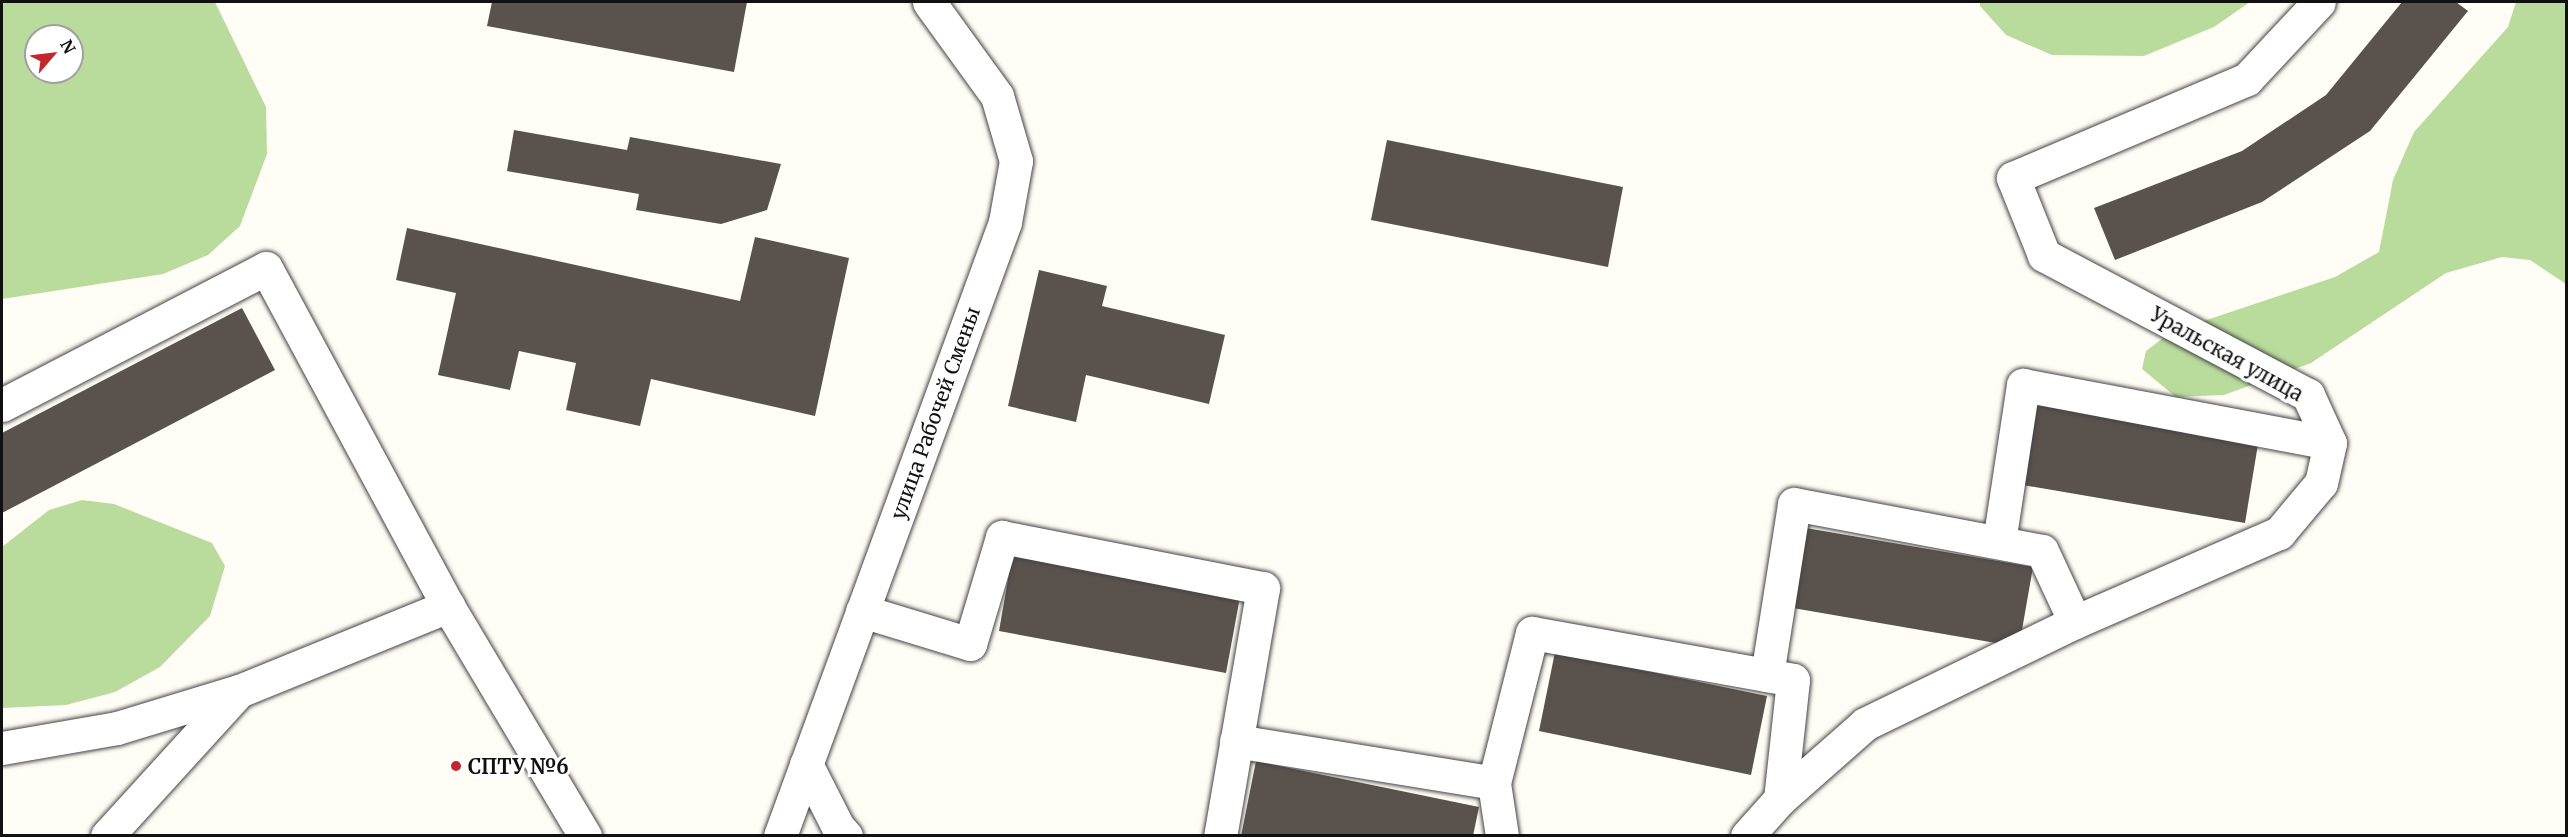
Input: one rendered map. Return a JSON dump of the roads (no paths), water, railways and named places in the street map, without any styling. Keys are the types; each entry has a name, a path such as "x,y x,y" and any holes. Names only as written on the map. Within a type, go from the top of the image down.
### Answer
{"street":[{"name":"улица Рабочей Смены","path":"780,836 1005,222 1016,161 997,96 929,2"},
{"name":"Уральская улица","path":"2319,2 2247,79 2013,178 2044,255 2308,395 2330,443"},
{"path":"2,405 266,268 448,606 585,836"},
{"path":"1747,836 1780,799 1865,724 2075,622 2279,533 2321,483 2330,443 2023,385 2000,542"},
{"path":"1767,675 1794,504 2042,551 2075,622"},
{"path":"862,611 970,644 1002,537 1263,588 1220,836"},
{"path":"2,748 117,728 239,691 448,606"},
{"path":"1502,836 1494,783 1532,633 1793,680 1780,799"},
{"path":"107,836 239,691"},
{"path":"1236,741 1494,783"},
{"path":"806,764 838,827 846,836"}],"place":[{"name":"СПТУ №6","path":"456,766"}]}
